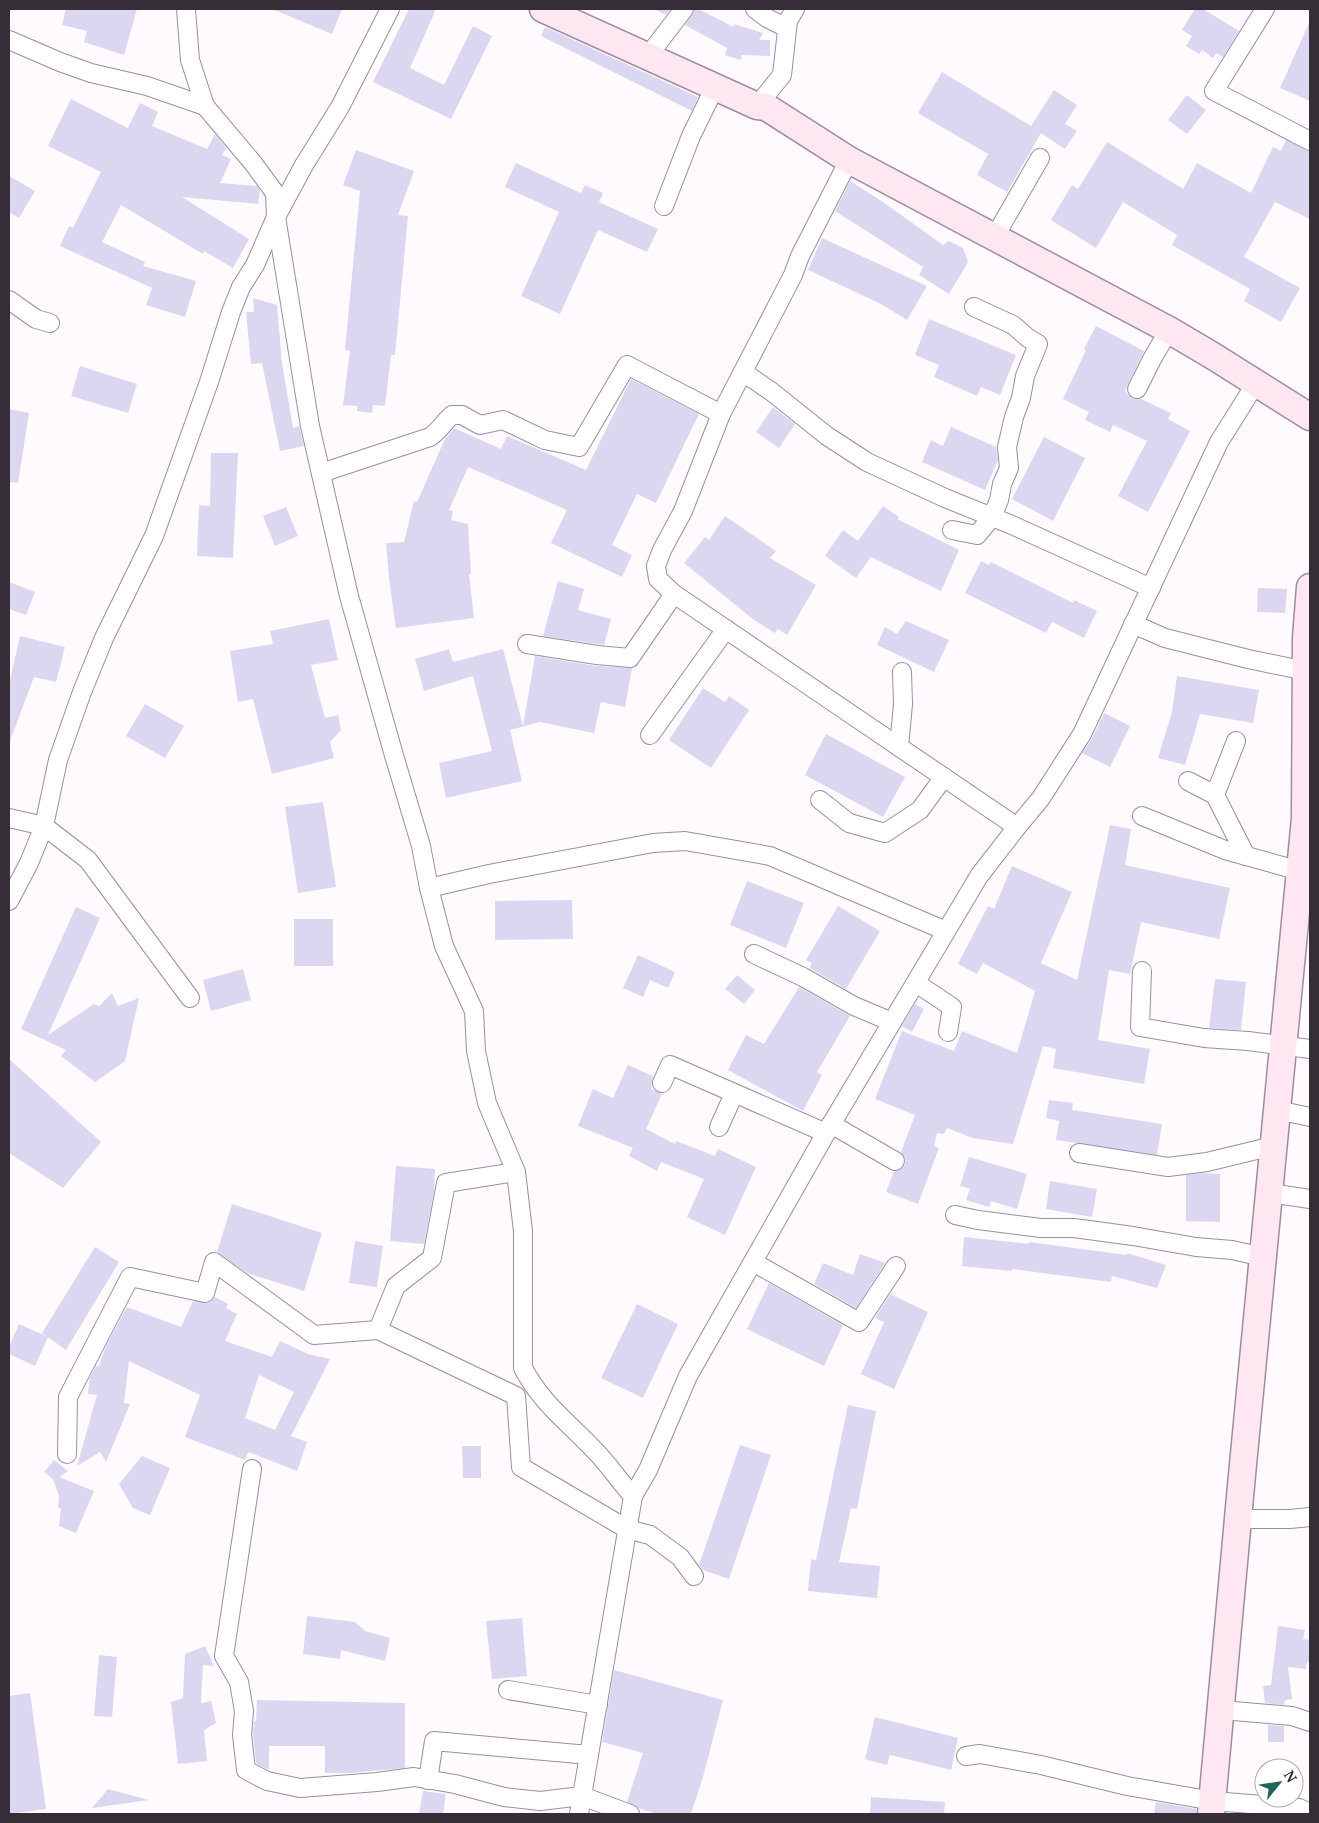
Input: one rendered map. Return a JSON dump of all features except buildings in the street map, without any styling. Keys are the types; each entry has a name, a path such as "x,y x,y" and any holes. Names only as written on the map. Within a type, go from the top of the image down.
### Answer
{"main road":[{"path":"543,9 757,106 766,107 849,160 1169,330 1310,417"},
{"path":"1212,1808 1273,1146 1304,872 1308,817 1306,671 1310,587"}],"street":[{"path":"186,9 190,60 205,106 275,192 276,217 310,426 346,587 421,846 429,888 444,946 474,1010 476,1051 487,1103 516,1172 522,1231 522,1368 532,1386 599,1455 633,1496"},
{"path":"9,901 29,863 44,826 58,760 82,692 104,638 154,536 241,287 255,264 276,217 340,106 390,9"},
{"path":"648,56 684,9"},
{"path":"755,9 767,18 787,28"},
{"path":"757,106 782,75 788,21 795,9"},
{"path":"1265,9 1214,91 1310,141"},
{"path":"9,40 60,62 147,86 205,106"},
{"path":"664,206 690,136 715,87"},
{"path":"994,238 1040,158"},
{"path":"849,160 721,414 683,511 662,550 656,566 658,579 674,594 1017,827"},
{"path":"9,300 36,319 50,323"},
{"path":"952,530 977,535 992,517 1009,468 1006,447 1014,417 1022,398 1025,376 1038,344 1013,325 974,307"},
{"path":"1137,389 1169,330"},
{"path":"321,473 430,437 438,432 442,424 452,415 462,415 480,425 503,420 520,430 545,440 578,447 627,365 694,398 721,414"},
{"path":"743,372 772,392 827,436 867,462 1151,588"},
{"path":"579,1814 633,1496 648,1470 688,1376 829,1129 979,876 1041,798 1082,734 1219,442 1256,383"},
{"path":"527,644 630,658 674,594"},
{"path":"1134,624 1165,638 1248,659 1306,671"},
{"path":"650,736 726,629"},
{"path":"899,747 902,672"},
{"path":"1215,795 1236,740"},
{"path":"820,800 850,823 885,832 920,810 944,777"},
{"path":"1188,781 1215,795 1246,856"},
{"path":"1142,816 1225,850 1304,872"},
{"path":"9,818 44,826 88,860 190,998"},
{"path":"429,888 489,874 643,845 684,841 770,856 946,931"},
{"path":"754,954 803,977 854,1006 892,1022"},
{"path":"1142,971 1140,1027 1204,1038 1248,1041 1310,1049"},
{"path":"916,982 952,1007 948,1032"},
{"path":"662,1083 670,1065 734,1094 829,1129 895,1161"},
{"path":"719,1127 734,1094"},
{"path":"1277,1110 1310,1117"},
{"path":"1079,1154 1168,1167 1207,1162 1273,1146"},
{"path":"378,1330 396,1286 432,1258 446,1183 516,1172"},
{"path":"1269,1193 1310,1199"},
{"path":"955,1215 978,1220 1041,1228 1074,1228 1196,1247 1232,1250 1263,1257"},
{"path":"67,1454 68,1398 130,1277 205,1293 214,1262 314,1335 378,1330 516,1396 521,1467 627,1529 650,1535 680,1557 694,1576"},
{"path":"753,1262 859,1322 896,1266"},
{"path":"252,1469 224,1656 239,1682 244,1712 242,1735 246,1770 267,1781 300,1788 414,1777 455,1784 504,1797 540,1801 582,1796 630,1814"},
{"path":"1238,1519 1310,1517"},
{"path":"508,1690 598,1705"},
{"path":"1221,1710 1292,1716 1310,1722"},
{"path":"428,1780 434,1741 589,1755"},
{"path":"966,1756 980,1754 1041,1765 1212,1808 1299,1808 1310,1813"}]}
